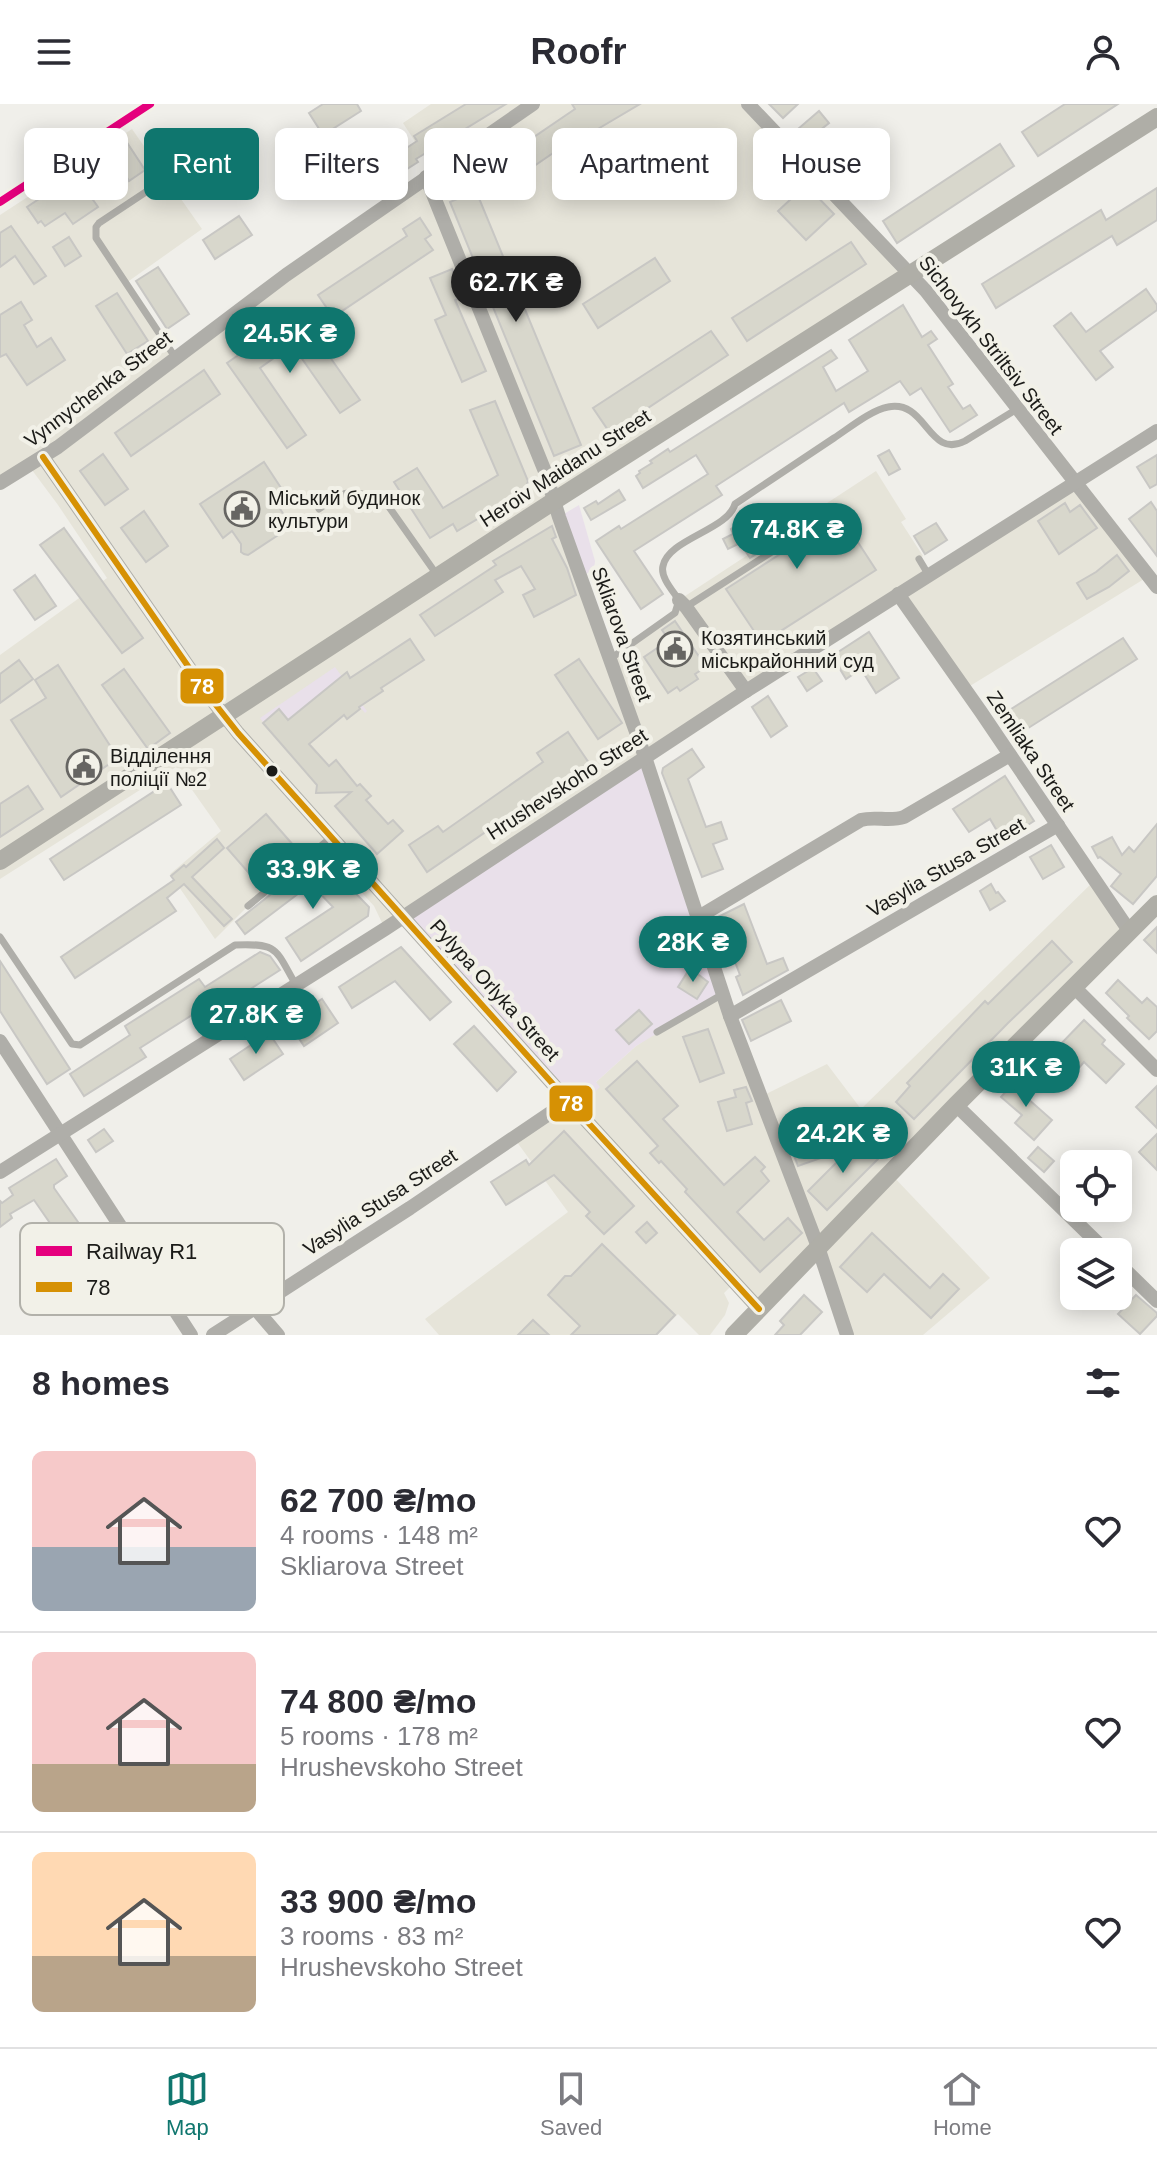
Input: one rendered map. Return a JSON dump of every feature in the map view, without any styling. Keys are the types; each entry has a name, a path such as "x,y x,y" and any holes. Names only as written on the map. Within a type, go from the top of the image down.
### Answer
{"street":[{"name":"Vynnychenka Street","path":"498,128 533,104"},
{"name":"Sichovykh Striltsiv Street","path":"748,104 926,291 1157,587"},
{"name":"Heroiv Maidanu Street","path":"0,861 554,501 1157,117"},
{"name":"Vynnychenka Street","path":"0,483 43,457 286,275 424,178"},
{"name":"Skliarova Street","path":"435,200 546,474 645,757 730,1016 818,1247 847,1335"},
{"name":"Hrushevskoho Street","path":"0,1172 403,917 928,574 1157,431"},
{"name":"Pylypa Orlyka Street","path":"43,457 224,716 568,1101 759,1309"},
{"name":"Zemliaka Street","path":"898,594 1130,932"},
{"path":"682,604 746,691"},
{"path":"697,918 861,820 904,817 1010,755"},
{"name":"Vasylia Stusa Street","path":"730,1016 1058,825"},
{"path":"734,1335 956,1105 1157,904"},
{"path":"1074,987 1157,1070"},
{"path":"0,1041 119,1223"},
{"name":"Vasylia Stusa Street","path":"284,1288 410,1208 568,1101"},
{"path":"956,1105 1093,1238"},
{"path":"1132,1277 1157,1301"},
{"path":"178,1315 191,1335"},
{"name":"Vasylia Stusa Street","path":"213,1335 242,1315"},
{"path":"261,1315 278,1335"}],"lane":[{"path":"144,193 99,223 96,238 175,357"},
{"path":"682,604 664,577 662,566 669,554 730,516 735,504 859,422 886,407 896,407 915,414 939,442 948,446 956,445 1017,409"},
{"path":"319,509 343,494 368,495 379,499 389,507 438,577"},
{"path":"610,659 675,613 682,604 781,546"},
{"path":"919,559 928,574"},
{"path":"248,906 333,836"},
{"path":"0,937 72,1044 80,1045 235,945 259,944 271,948 296,985"},
{"path":"657,1032 723,994"}],"shaded area":[{"path":"431,104 748,104 771,128 753,128 753,200 839,200 909,273 554,501 610,658 675,613 679,600 876,471 906,519 901,522 923,556 919,559 929,574 1074,483 1149,576 965,689 897,594 385,929 374,906 320,847 248,906 215,939 170,874 221,831 176,767 0,879 0,655 107,578 29,466 0,483 0,215 24,199 128,200 128,132 132,129 144,146 144,200 182,200 202,229 126,283 175,357 394,200 408,200 408,190 424,178 424,200 536,200 536,128 424,128 424,156 403,123"},
{"path":"579,505 595,561 593,569 581,577 559,517"},
{"path":"335,667 367,711 365,713 337,680 289,719 279,709 263,722 260,718"},
{"path":"645,757 723,994 636,1046 596,1082 600,1087 586,1100 568,1101 403,917"},
{"path":"1094,881 1130,932 890,1173 990,1278 923,1335 847,1335 818,1248 759,1309 734,1283 724,1293 729,1303 725,1315 710,1335 699,1335 678,1314 657,1335 439,1335 425,1319 568,1212 514,1138 595,1083 636,1046 657,1032 723,994 760,1097 827,1064 861,1109"}],"building":[{"path":"323,104 357,104 361,111 334,128 319,128 309,113"},
{"path":"466,104 506,104 467,128 427,128"},
{"path":"572,104 640,104 599,128 552,128 552,154 536,165 536,135 575,109"},
{"path":"769,104 798,104 783,118"},
{"path":"1065,104 1118,104 1038,156 1022,132"},
{"path":"819,111 829,123 823,128 799,128"},
{"path":"424,130 424,154 408,168 408,147 417,141 414,136"},
{"path":"128,144 144,168 128,179"},
{"path":"1000,144 1014,166 897,243 883,221"},
{"path":"1157,188 1157,220 1117,245 1112,236 996,308 982,284 1101,210 1106,220"},
{"path":"38,200 93,200 98,207 73,224 65,213 45,226 41,221 38,223 27,207"},
{"path":"480,200 581,445 554,456 450,202"},
{"path":"790,200 820,200 834,214 806,240 778,211"},
{"path":"239,216 252,235 215,259 203,240"},
{"path":"420,218 431,235 425,239 433,250 333,317 318,295 407,236 403,229"},
{"path":"11,226 46,276 34,284 15,256 0,267 0,233"},
{"path":"69,237 81,256 65,266 53,247"},
{"path":"851,242 866,264 747,341 732,318"},
{"path":"655,258 670,281 598,328 583,304"},
{"path":"158,267 189,314 167,329 136,281"},
{"path":"452,269 464,297 455,300 486,371 462,382 435,320 446,315 430,278"},
{"path":"1146,289 1157,310 1100,351 1113,367 1096,380 1054,326 1071,313 1086,332"},
{"path":"117,293 148,341 127,354 96,306"},
{"path":"21,302 32,320 24,325 37,347 51,338 65,360 27,385 6,354 0,357 0,315"},
{"path":"903,305 922,337 931,331 937,339 928,345 953,384 948,387 963,409 970,405 977,415 950,432 921,388 910,395 900,381 849,412 844,403 716,486 722,495 634,551 663,594 641,609 596,541 619,526 621,529 708,474 696,455 643,488 636,476 639,471 668,449 670,452 831,350 837,358 823,367 836,391 868,371 849,340"},
{"path":"299,313 360,400 340,413 300,356 296,359 288,348 260,368 306,435 287,448 227,363"},
{"path":"711,331 728,355 610,433 593,408"},
{"path":"204,370 220,394 131,456 115,433"},
{"path":"495,401 528,481 525,491 457,531 453,524 430,538 394,482 417,468 443,508 498,475 470,410"},
{"path":"889,450 900,469 889,475 878,456"},
{"path":"103,454 128,489 105,505 80,471"},
{"path":"1157,455 1157,484 1150,488 1137,467"},
{"name":"Міський будинок культури","path":"264,462 285,494 275,501 284,515 289,514 293,518 293,522 292,526 248,555 241,552 241,544 232,531 223,538 200,504"},
{"path":"619,490 625,500 591,520 584,508 596,501 598,504"},
{"path":"1151,502 1157,511 1157,556 1129,519"},
{"path":"1065,503 1070,512 1080,505 1097,528 1059,554 1038,521"},
{"path":"833,504 876,570 762,643 726,589 785,551 787,543 778,540 750,558 740,543 728,549 723,539 733,534 731,529 741,522 751,539 779,520 787,533"},
{"path":"144,511 168,546 146,562 121,528"},
{"path":"936,523 947,540 925,554 914,536"},
{"path":"552,526 556,537 552,539 576,595 534,617 523,595 535,589 521,566 495,580 503,592 435,636 420,615 496,565 493,561"},
{"path":"64,528 143,638 122,653 40,545"},
{"path":"1117,555 1129,571 1087,599 1077,583"},
{"path":"35,575 56,606 35,620 14,590"},
{"name":"Козятинський міськрайонний суд","path":"675,621 706,667 695,674 698,679 680,691 677,687 668,693 644,657 669,640 662,630"},
{"path":"869,632 899,678 876,693 861,669 846,679 832,656"},
{"path":"1123,638 1137,659 1022,732 1008,711"},
{"path":"410,639 424,660 381,688 383,691 347,719 344,715 309,744 329,766 336,760 357,786 360,784 371,796 366,800 388,824 393,820 403,831 377,854 335,806 351,792 316,793 317,785 263,723 279,709 288,720 347,672 350,678"},
{"path":"579,659 622,723 598,739 555,675"},
{"path":"19,660 33,679 0,703 0,674"},
{"path":"58,665 118,758 61,797 11,720 46,698 35,680"},
{"path":"813,668 822,681 807,691 798,677"},
{"path":"124,669 170,733 148,749 102,685"},
{"path":"768,696 787,726 771,737 752,707"},
{"path":"568,732 589,763 427,872 409,845 438,826 443,832 543,762 537,753"},
{"path":"692,749 704,767 688,779 706,827 721,822 727,839 713,844 723,869 702,877 662,773 663,768"},
{"path":"1005,776 1034,821 1003,841 990,819 969,832 953,809"},
{"path":"167,783 181,805 64,880 50,859"},
{"path":"28,786 43,809 0,837 0,804"},
{"path":"266,814 301,854 261,887 227,848"},
{"path":"1157,824 1157,876 1133,904 1111,886 1121,874 1098,858 1092,847 1112,837 1122,855 1129,847 1134,852"},
{"path":"217,839 224,848 192,877 232,919 224,926 184,884 167,898 176,911 75,978 61,957 174,880 171,876"},
{"path":"1051,845 1064,867 1043,879 1030,857"},
{"path":"310,863 328,883 337,874 369,907 368,916 301,961 286,938 333,907 311,884 245,934 236,922"},
{"path":"991,884 1005,901 990,910 980,891"},
{"path":"744,904 767,964 783,958 788,970 743,995 736,977 740,975 718,917"},
{"path":"1157,927 1157,953 1144,940"},
{"path":"1052,941 1072,962 914,1119 896,1102 910,1086 907,1083 985,1001 988,1004"},
{"path":"401,947 451,1002 430,1020 395,981 352,1008 339,987"},
{"path":"260,952 270,956 280,970 216,1011 211,1003 140,1048 146,1057 84,1096 70,1074 130,1035 125,1026 199,979 205,987"},
{"path":"0,961 70,1069 47,1084 0,1011"},
{"path":"690,968 708,982 697,999 678,987"},
{"path":"1118,980 1142,1003 1147,998 1157,1007 1157,1031 1149,1039 1106,993"},
{"path":"322,999 338,1023 304,1046 288,1022"},
{"path":"781,1000 791,1021 751,1041 742,1020"},
{"path":"639,1010 652,1024 629,1044 616,1030"},
{"path":"1084,1020 1105,1040 1102,1044 1124,1064 1106,1083 1084,1062 1077,1070 1056,1049"},
{"path":"474,1026 516,1072 497,1091 454,1044"},
{"path":"708,1029 724,1073 700,1082 683,1037"},
{"path":"269,1033 283,1054 244,1080 230,1059"},
{"path":"637,1061 678,1106 663,1119 724,1185 755,1157 765,1167 761,1171 769,1181 737,1212 764,1240 788,1218 802,1233 760,1272 685,1192 687,1189 650,1153 658,1146 606,1089"},
{"path":"1018,1078 1034,1091 1027,1098 1052,1120 1034,1140 1015,1123 1022,1115 1001,1097"},
{"path":"1157,1086 1157,1128 1136,1107"},
{"path":"746,1087 752,1101 746,1103 752,1124 727,1131 718,1102 736,1097 734,1090"},
{"path":"805,1115 821,1158 798,1166 782,1124"},
{"path":"104,1129 113,1141 96,1152 88,1140"},
{"path":"564,1131 634,1206 604,1234 586,1216 590,1212 554,1175 506,1205 491,1182 526,1160 529,1165"},
{"path":"1157,1134 1157,1170 1139,1152"},
{"path":"859,1140 878,1159 827,1210 808,1191"},
{"path":"1038,1147 1054,1161 1044,1172 1028,1158"},
{"path":"56,1159 67,1176 54,1188 78,1222 50,1223 34,1200 10,1214 12,1218 0,1227 0,1201 2,1203 13,1195 9,1188"},
{"path":"647,1222 657,1233 646,1243 636,1232"},
{"path":"872,1233 930,1288 943,1274 959,1289 931,1318 884,1274 867,1292 840,1267"},
{"path":"602,1244 675,1315 656,1335 571,1335 580,1326 548,1295"},
{"path":"804,1295 822,1312 800,1335 775,1335 784,1325 780,1321"},
{"path":"1136,1295 1157,1313 1140,1334 1118,1314 1122,1310 1132,1310 1132,1299"},
{"path":"533,1320 549,1335 518,1335"}],"rail line":[{"name":"R1","path":"0,202 150,104"}],"transit line":[{"name":"78","path":"43,457 208,695 238,733 759,1309"}],"place":[{"name":"Міський будинок культури","path":"242,509"},
{"name":"Козятинський міськрайонний суд","path":"675,649"},
{"name":"Відділення поліції №2","path":"84,767"}]}
